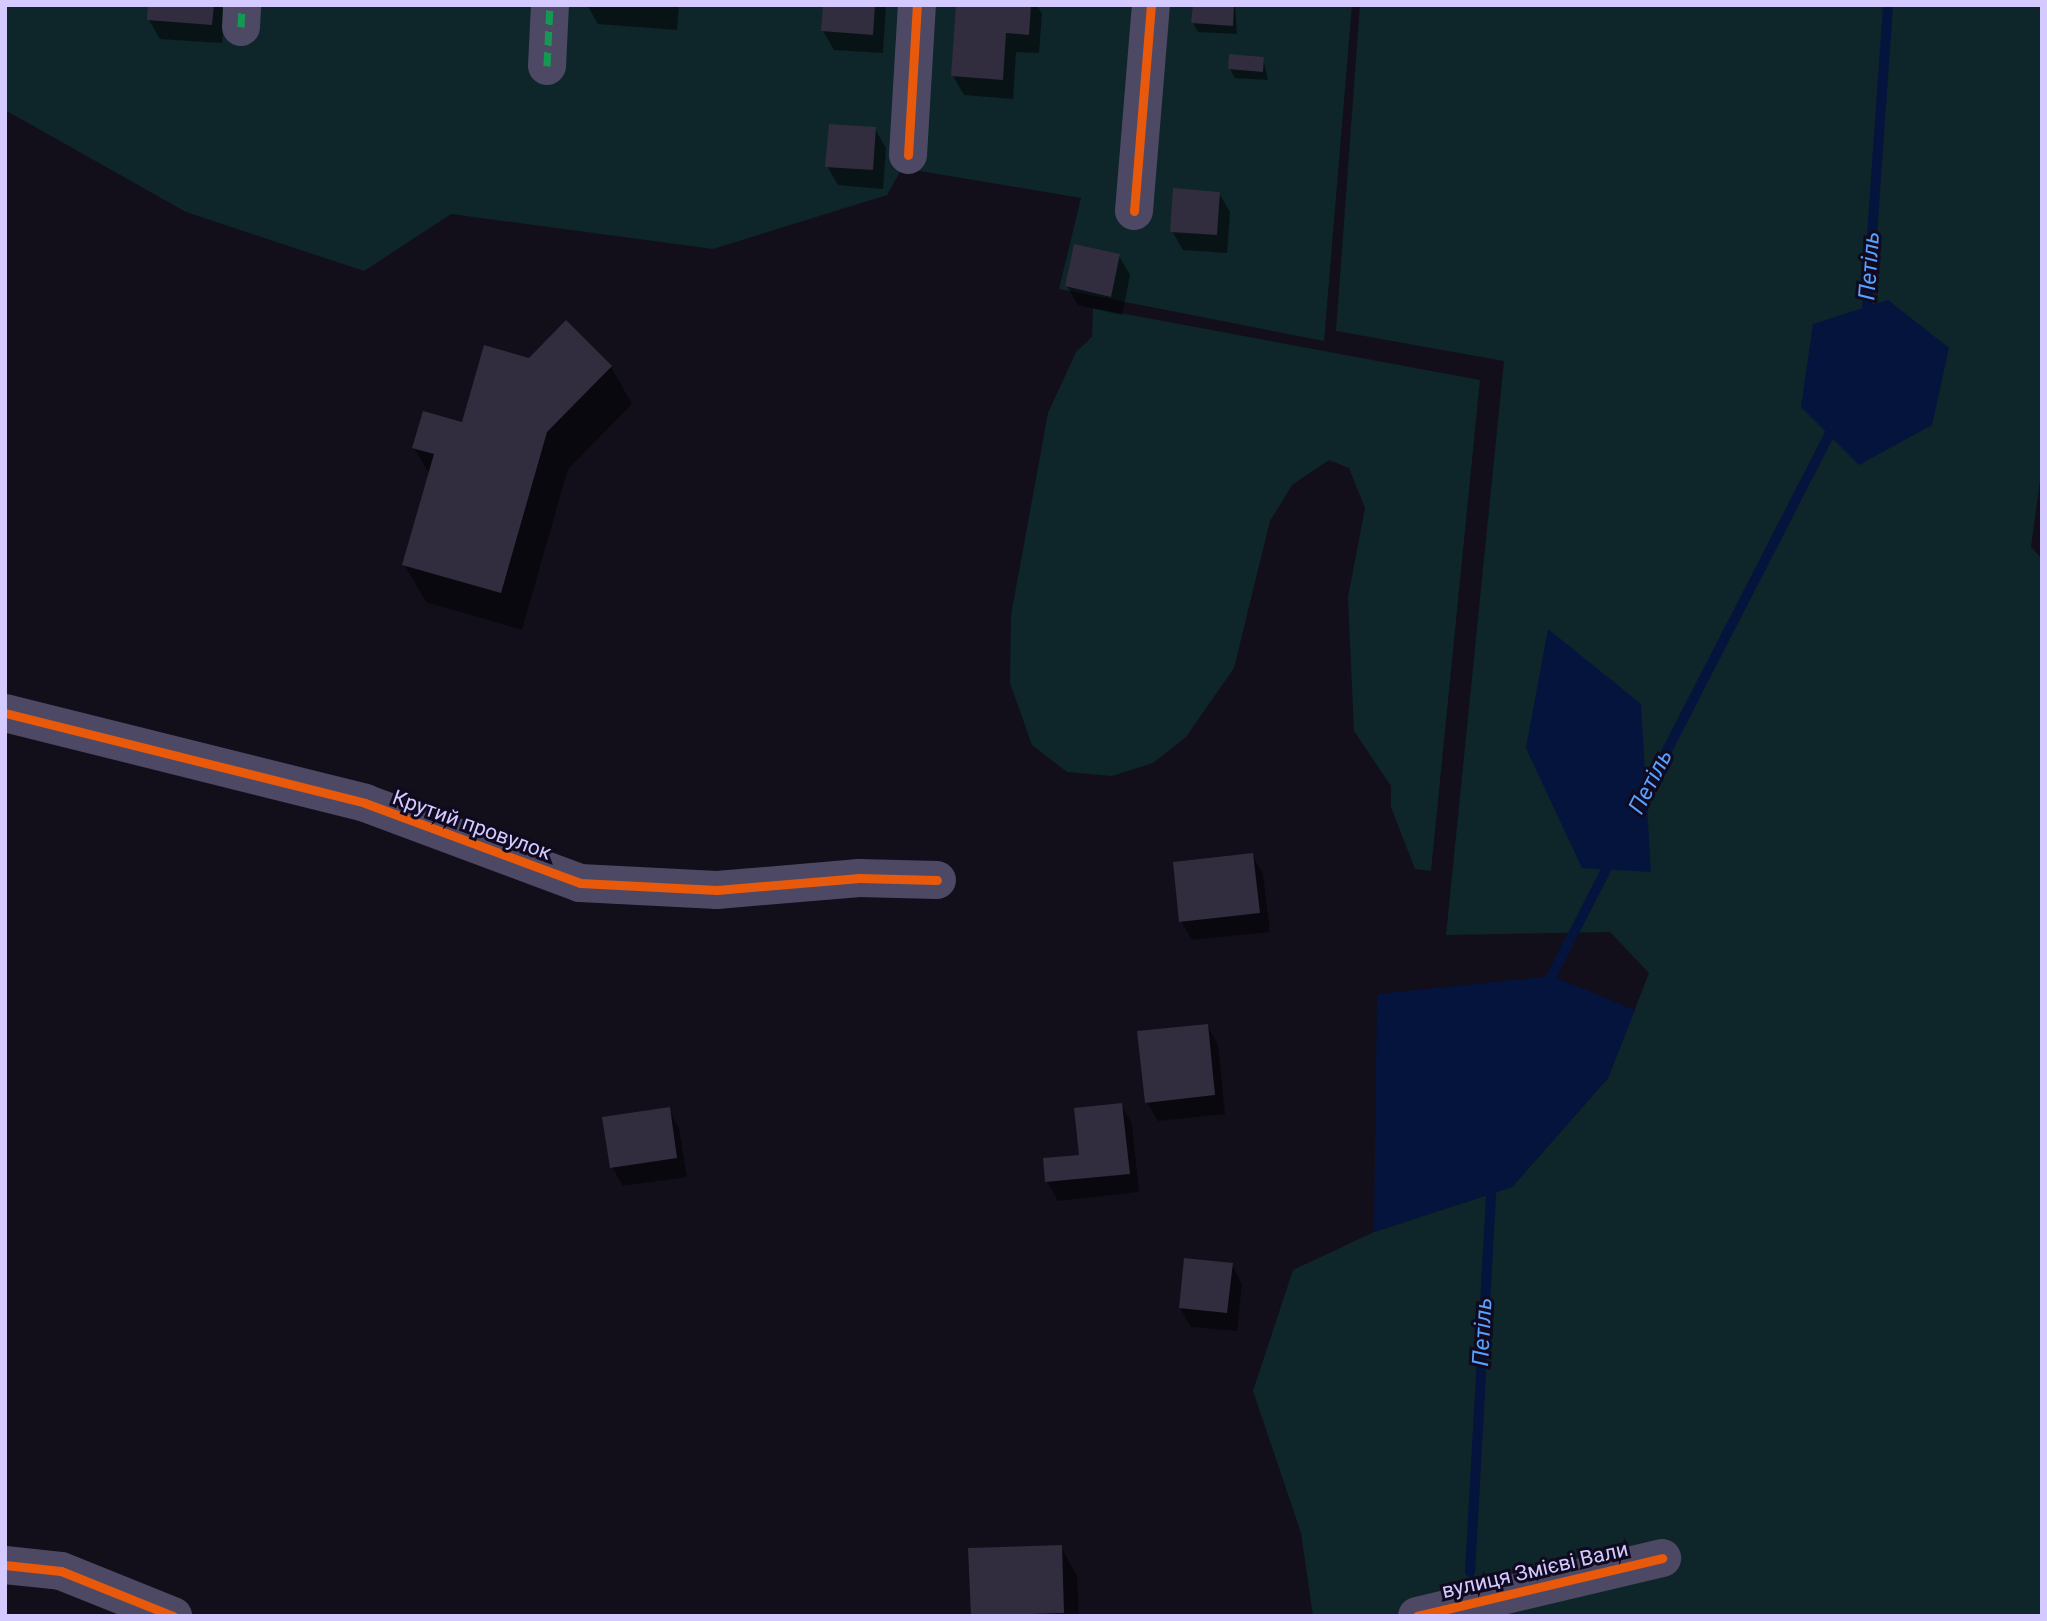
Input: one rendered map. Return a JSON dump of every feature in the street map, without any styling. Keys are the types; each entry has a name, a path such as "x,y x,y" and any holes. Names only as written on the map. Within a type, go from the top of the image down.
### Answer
{"street":[{"path":"547,66 551,5"},
{"path":"908,155 917,5"},
{"path":"1134,211 1151,5"},
{"name":"Крутий провулок","path":"5,713 365,803 580,883 717,890 859,878 937,880"},
{"name":"вулиця Змієві Вали","path":"1417,1616 1662,1558"},
{"path":"5,1565 61,1571 173,1616"}],"green space":[{"path":"5,5 1352,5 1324,341 1059,289 1081,198 902,168 887,195 713,249 451,214 364,271 186,212 5,110"},
{"path":"1360,5 2042,5 2042,467 2031,547 2042,559 2042,1616 1313,1616 1301,1533 1253,1391 1293,1270 1374,1232 1512,1187 1608,1078 1649,973 1610,932 1446,935 1504,361 1336,331"},
{"path":"1093,308 1480,380 1431,871 1415,869 1391,807 1391,786 1354,731 1348,597 1365,508 1349,468 1329,460 1292,485 1270,521 1234,668 1186,737 1153,763 1112,776 1067,772 1032,745 1010,683 1011,615 1048,413 1076,352 1092,337"}],"water":[{"path":"1888,300 1949,348 1932,425 1859,465 1801,407 1813,324"},
{"path":"1548,629 1641,704 1651,872 1582,868 1526,748"},
{"path":"1552,976 1635,1010 1608,1078 1512,1187 1374,1232 1377,994"}],"building":[{"path":"148,5 214,5 212,25 147,20"},
{"path":"823,5 875,5 873,35 821,31"},
{"path":"956,5 1031,5 1029,35 1006,33 1003,80 951,76"},
{"path":"1193,5 1234,5 1233,26 1191,23"},
{"path":"1229,54 1264,57 1263,72 1228,69"},
{"path":"829,124 876,127 873,170 825,167"},
{"path":"1173,188 1220,192 1217,235 1170,232"},
{"path":"1074,244 1120,254 1111,297 1065,286"},
{"path":"566,320 612,366 547,432 501,593 402,565 434,454 412,448 423,411 462,422 484,345 529,358"},
{"path":"1253,853 1260,913 1179,922 1173,862"},
{"path":"1208,1024 1215,1095 1145,1103 1137,1031"},
{"path":"1122,1103 1130,1174 1045,1182 1043,1158 1079,1155 1074,1108"},
{"path":"670,1107 677,1158 610,1168 602,1117"},
{"path":"1184,1258 1233,1263 1227,1313 1179,1308"},
{"path":"1062,1545 1064,1613 971,1616 968,1548"}],"waterway":[{"name":"Петіль","path":"1866,321 1888,5"},
{"name":"Петіль","path":"1640,803 1834,425"},
{"name":"Петіль","path":"1546,987 1612,858"},
{"name":"Петіль","path":"1470,1572 1492,1180"}],"marked path":[{"path":"241,27 242,5"},
{"path":"547,66 550,5"}],"cycle path":[{"path":"908,155 917,5"},
{"path":"1134,211 1151,5"},
{"path":"5,713 365,803 580,883 717,890 859,878 937,880"},
{"path":"1417,1616 1662,1558"},
{"path":"5,1565 61,1571 173,1616"}]}
